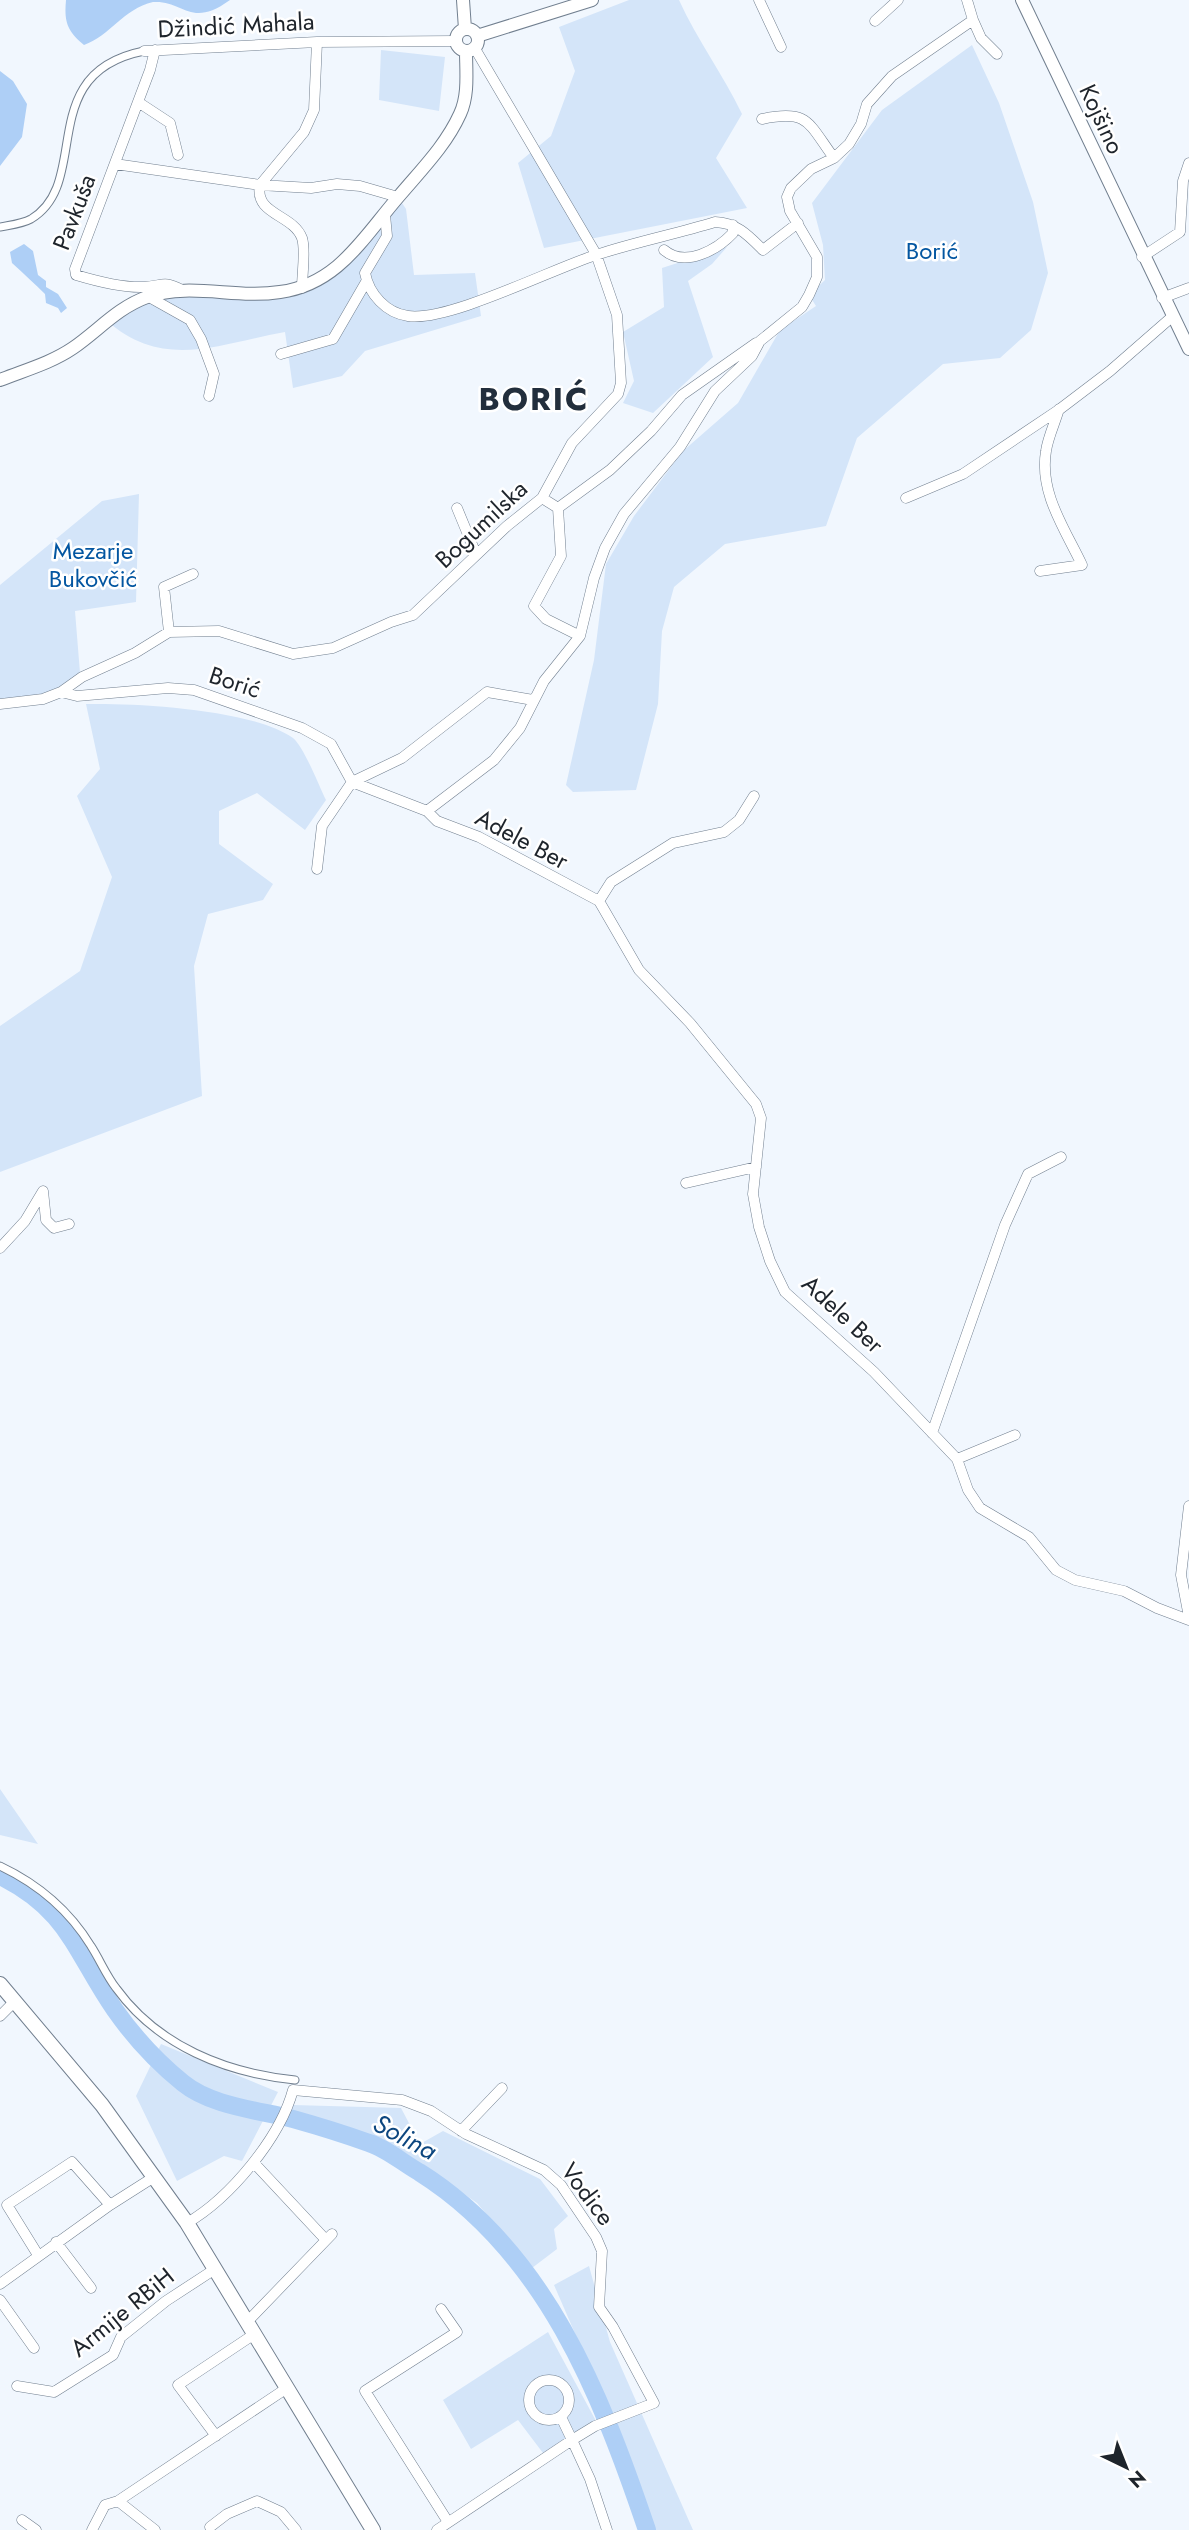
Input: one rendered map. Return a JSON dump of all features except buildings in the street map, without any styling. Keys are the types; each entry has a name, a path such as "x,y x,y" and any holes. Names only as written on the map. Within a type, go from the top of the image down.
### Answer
{"main road":[{"path":"0,1984 102,2105 187,2223 373,2530"}],"street":[{"path":"0,380 60,356 128,305 149,297 182,290 278,293 302,288 349,259 398,197 432,160 462,111 466,90 467,41 463,0"},
{"name":"Džindić Mahala","path":"144,51 317,42 467,41 592,0"},
{"path":"760,0 781,47"},
{"path":"875,21 898,0"},
{"path":"967,0 981,38 997,54"},
{"name":"Kojšino","path":"1022,0 1142,257 1189,349"},
{"path":"558,508 610,470 651,431 682,395 760,341 802,307 817,277 817,257 787,197 791,188 811,169 834,158 849,144 867,104 882,86 973,20"},
{"name":"Bogumilska","path":"169,632 219,631 293,654 333,648 413,615 465,569 476,554 542,498 572,443 618,394 621,383 617,315 596,254 467,41"},
{"path":"302,288 302,238 293,227 262,203 258,194 260,185 304,132 314,110 317,42"},
{"name":"Pavkuša","path":"155,50 116,164 77,257 76,275 143,287 166,282 182,290"},
{"path":"0,227 31,219 52,196 74,108 92,76 115,59 144,51"},
{"path":"138,102 170,123 178,155"},
{"path":"762,119 789,114 806,120 834,158"},
{"path":"1142,257 1180,232 1183,181 1189,163"},
{"path":"116,164 260,185 311,188 337,184 360,186 398,197"},
{"path":"385,215 387,236 365,273 366,282 376,297 389,309 407,316 439,314 596,254 715,222 743,230 763,250 798,223"},
{"path":"664,250 681,257 716,249 733,233 733,225"},
{"path":"281,354 333,339 366,282"},
{"path":"1162,298 1189,288"},
{"path":"149,297 190,320 214,374 209,396"},
{"path":"905,498 963,474 1060,409 1110,371 1173,316"},
{"path":"352,782 427,811 494,760 520,728 544,681 580,636 594,578 605,548 624,514 680,447 715,391 752,356 760,341"},
{"path":"1040,571 1082,565 1055,515 1045,471 1046,450 1060,409"},
{"path":"542,498 558,508"},
{"path":"457,508 476,554"},
{"path":"558,508 561,556 534,606 546,619 580,636"},
{"path":"0,704 43,699 61,692 82,677 135,653 169,632 164,587 194,574"},
{"name":"Borić","path":"61,692 77,696 168,688 194,690 302,728 331,744 352,782"},
{"path":"317,869 322,826 352,782 402,758 487,692 533,700"},
{"path":"599,901 611,882 673,843 724,832 739,820 754,796"},
{"name":"Adele Ber","path":"427,811 437,821 480,836 565,885 599,901 639,970 690,1023 756,1104 761,1118 753,1194 758,1227 785,1292 874,1372 957,1459 968,1490 980,1508 1029,1537 1056,1570 1075,1580 1124,1591 1157,1608 1189,1618 1181,1576 1189,1506"},
{"path":"932,1433 1005,1225 1028,1174 1061,1157"},
{"path":"686,1183 756,1167"},
{"path":"0,1248 25,1221 43,1191 46,1220 54,1228 69,1224"},
{"path":"957,1459 1015,1435"},
{"path":"0,1866 22,1876 71,1918 116,1988 153,2029 217,2064 293,2089 276,2133 254,2163 187,2223"},
{"path":"0,2016 15,2001"},
{"path":"461,2131 502,2088"},
{"name":"Vodice","path":"293,2089 402,2100 431,2111 461,2131 544,2170 561,2185 602,2251 599,2307 654,2403 595,2427 572,2440"},
{"path":"38,2255 7,2205 72,2162 110,2205"},
{"path":"216,2436 178,2385 249,2329 329,2237 254,2163"},
{"path":"0,2284 38,2255 154,2177"},
{"name":"Armije RBiH","path":"57,2242 91,2288"},
{"name":"Armije RBiH","path":"17,2386 54,2392 113,2355 121,2337 166,2301 215,2269"},
{"name":"Armije RBiH","path":"0,2300 34,2348"},
{"path":"441,2309 457,2332 365,2391 448,2522"},
{"path":"555,2380 563,2384 570,2401 561,2417 543,2420 535,2416 528,2399 537,2383 555,2380"},
{"path":"92,2530 105,2505 118,2501 287,2388"},
{"path":"561,2417 590,2479 607,2530"},
{"path":"437,2530 572,2440"},
{"path":"118,2501 155,2530"},
{"path":"210,2527 227,2514 257,2501 281,2512 296,2530"},
{"path":"22,2520 36,2530"}],"green space":[{"path":"629,0 679,0 742,114 716,158 747,208 544,248 518,163 551,136 575,71 559,27"},
{"name":"Borić","path":"972,45 999,103 1033,202 1048,273 1031,330 1000,358 943,364 857,438 826,526 725,544 674,587 662,631 658,704 636,790 573,792 566,785 594,660 606,564 634,516 683,451 738,403 780,330 816,306 809,295 825,280 823,245 812,203 882,110"},
{"path":"381,50 445,57 439,111 379,100"},
{"path":"398,197 406,209 414,275 475,273 481,316 365,351 342,376 293,388 285,332 214,347 170,349 149,345 127,336 106,320 149,297 243,294 315,282"},
{"path":"727,247 712,264 688,281 713,357 653,413 623,403 634,381 623,332 664,307 662,268"},
{"name":"Mezarje Bukovčić","path":"139,494 136,602 75,611 80,673 43,699 0,704 0,585 102,501"},
{"path":"86,704 193,710 251,720 274,728 297,743 326,800 305,830 257,793 219,811 219,844 273,884 263,900 208,914 194,966 202,1096 0,1172 0,1026 80,971 112,877 77,796 100,769"},
{"path":"0,1789 38,1844 0,1835"},
{"path":"161,2044 278,2092 242,2161 224,2156 177,2181 136,2096"},
{"path":"293,2105 401,2108 420,2144 443,2131 540,2179 568,2216 554,2229 557,2249 532,2268 477,2203 394,2145 291,2112"},
{"path":"589,2266 610,2342 693,2530 651,2530 620,2437 554,2285"},
{"path":"548,2332 596,2421 543,2453 518,2420 471,2449 443,2400"}],"water":[{"path":"66,0 230,0 216,8 196,13 164,3 142,5 84,45 68,26"},
{"path":"0,71 13,81 27,104 22,137 0,166"},
{"path":"24,244 33,251 38,275 46,281 46,287 58,294 67,308 61,313 58,308 46,303 45,294 12,263 10,252"}],"waterway":[{"name":"Solina","path":"0,1876 23,1889 56,1918 122,2020 155,2058 183,2083 194,2091 221,2102 302,2122 382,2148 463,2204 501,2242 534,2284 563,2330 588,2378 610,2428 647,2530"}],"district":[{"name":"BORIĆ","path":"534,399"}]}
